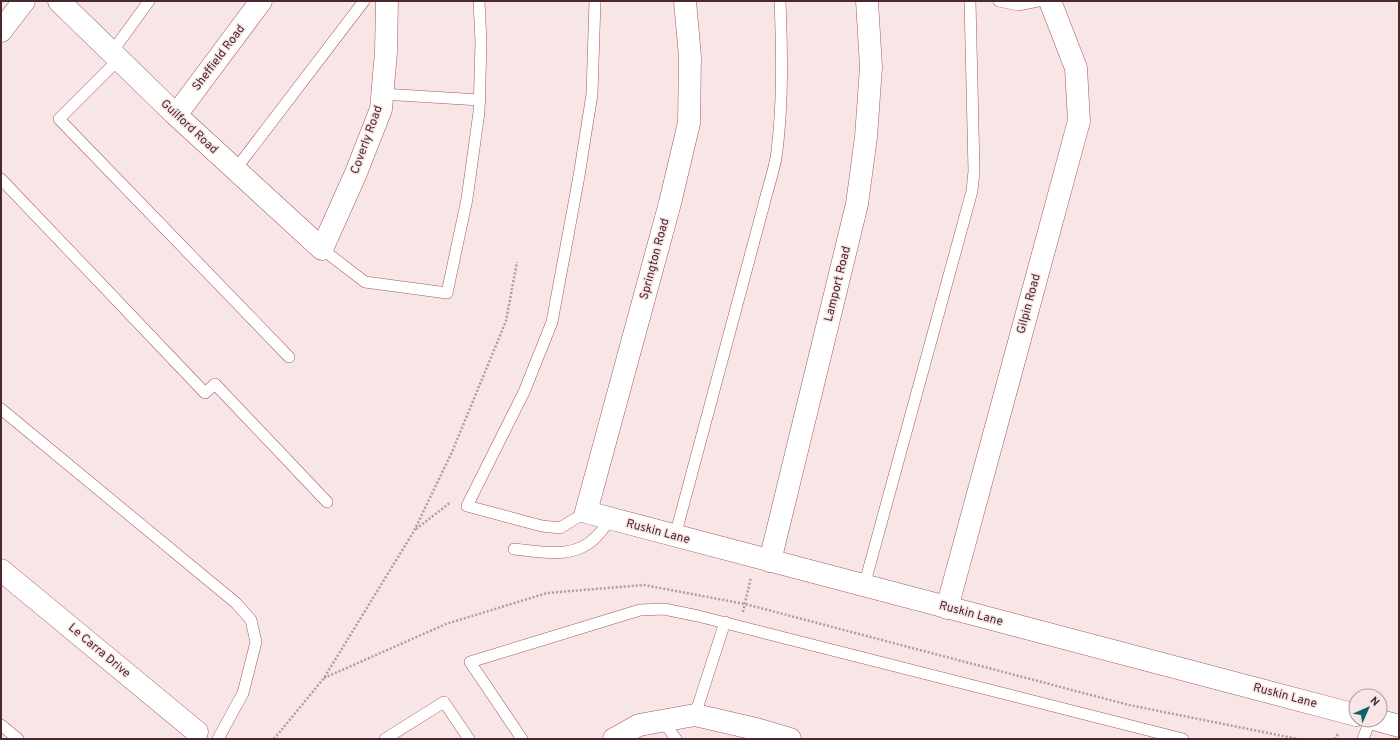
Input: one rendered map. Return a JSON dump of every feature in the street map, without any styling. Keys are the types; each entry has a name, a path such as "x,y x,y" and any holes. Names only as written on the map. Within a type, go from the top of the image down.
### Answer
{"street":[{"path":"1,31 24,1"},
{"name":"Guilford Road","path":"60,1 176,115 322,248"},
{"name":"Sheffield Road","path":"176,115 261,1"},
{"name":"Coverly Road","path":"322,248 356,173 381,109 386,52 387,1"},
{"name":"Springton Road","path":"586,512 670,203 689,123 690,57 685,1"},
{"name":"Lamport Road","path":"762,559 857,204 866,137 871,67 867,1"},
{"name":"Gilpin Road","path":"947,608 1079,121 1076,68 1050,1"},
{"name":"Ruskin Lane","path":"586,512 1348,713"},
{"name":"Le Carra Drive","path":"1,570 200,736"},
{"path":"614,739 639,725 695,715 756,729 790,739"},
{"path":"1388,723 1399,726"}],"lane":[{"path":"149,1 115,56 59,119 289,357"},
{"path":"235,170 364,1"},
{"path":"322,248 365,282 447,293 467,199 479,112 481,42 479,1"},
{"path":"586,512 560,528 542,526 467,506 524,392 552,322 579,176 592,94 595,1"},
{"path":"675,536 777,152 781,103 782,53 780,1"},
{"path":"864,586 972,191 974,171 970,1"},
{"path":"999,1 1018,5 1038,1"},
{"path":"382,94 480,100"},
{"path":"1,179 205,393 215,384 327,502"},
{"path":"1,409 236,604 251,620 256,642 243,693 218,739"},
{"path":"514,549 562,553 576,549 587,544 596,537 610,519"},
{"path":"522,739 470,662 640,610 664,609 725,622 1183,739"},
{"path":"695,715 725,622"},
{"path":"385,739 444,702 469,739"},
{"path":"663,721 676,739"},
{"path":"1,725 18,739"},
{"path":"1363,739 1367,728"}],"path":[{"path":"274,739 324,678 414,531 452,452 506,321 517,262"},
{"path":"414,531 451,502 467,506"},
{"path":"738,626 762,559"}]}
